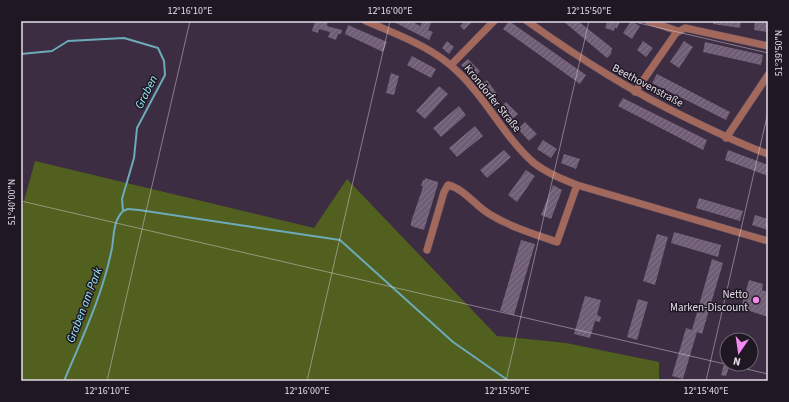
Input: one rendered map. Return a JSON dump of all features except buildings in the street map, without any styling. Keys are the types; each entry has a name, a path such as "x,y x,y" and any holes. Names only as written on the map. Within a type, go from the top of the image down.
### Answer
{"street":[{"name":"Krondorfer Straße","path":"366,21 427,49 451,65 468,81 526,155 544,169 577,184 768,241"},
{"path":"451,65 494,21"},
{"name":"Beethovenstraße","path":"527,21 587,63 635,92 726,138 768,154"},
{"path":"648,21 678,31"},
{"path":"635,92 678,31 685,28 768,46"},
{"path":"726,138 768,75"},
{"path":"427,250 444,192 448,185 456,187 478,207 500,220 557,242 577,184"}],"green space":[{"path":"35,161 314,228 347,179 497,336 566,343 659,362 659,381 21,381 21,212"}],"waterway":[{"name":"Graben","path":"21,54 52,51 68,41 124,38 158,48 164,61 165,75 137,128 134,158 122,199 123,211"},
{"path":"123,211 128,209 139,210 340,240 453,342 509,381"},
{"name":"Graben am Park","path":"64,381 98,299 108,265 117,219 123,211"}],"place":[{"name":"Netto Marken-Discount","path":"756,300"}]}
